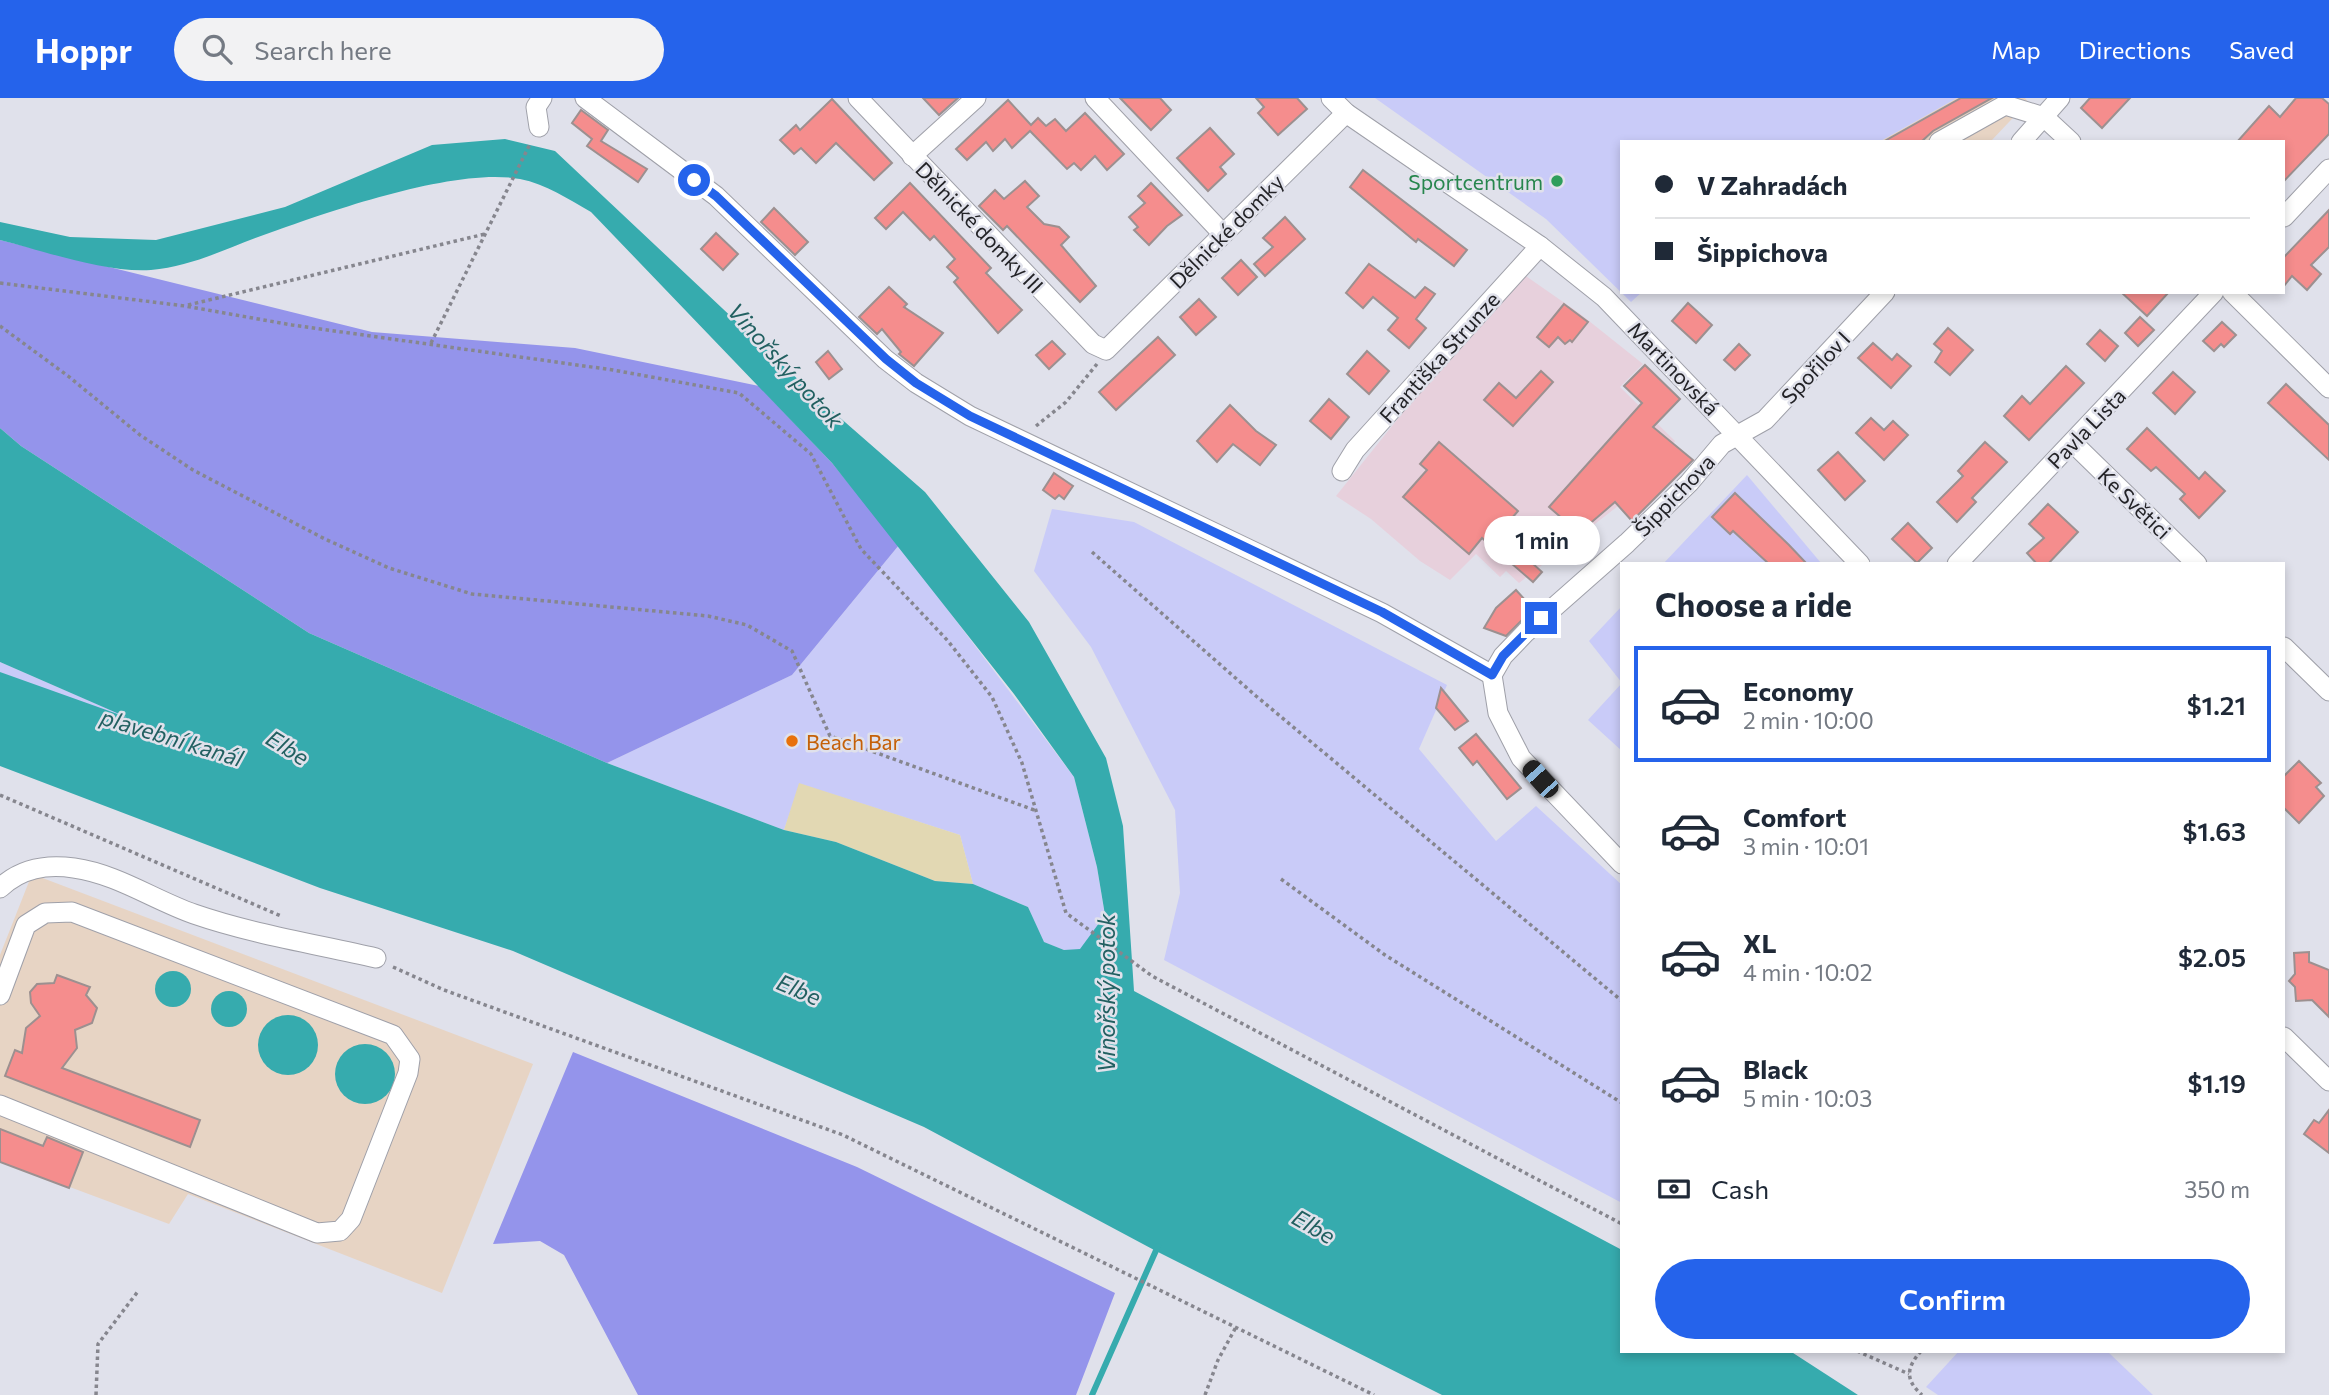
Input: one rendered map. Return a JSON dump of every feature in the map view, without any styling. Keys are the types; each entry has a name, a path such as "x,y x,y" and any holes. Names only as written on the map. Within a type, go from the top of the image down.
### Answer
{"street":[{"path":"537,131 536,107 542,98"},
{"path":"585,98 716,196 886,359 916,383 970,416 1018,440 1382,612 1492,675 1502,723 1521,758 1620,862"},
{"name":"Dělnické domky III","path":"858,98 1093,344 1106,350"},
{"path":"912,156 976,98"},
{"path":"1095,98 1223,234"},
{"name":"Martinovská","path":"1331,98 1346,113 1540,246 1604,296 1858,562"},
{"path":"2023,140 2060,98"},
{"path":"1943,140 2005,105 2044,117 2069,140"},
{"name":"Dělnické domky","path":"1106,350 1346,113"},
{"path":"2285,216 2329,169"},
{"name":"Františka Strunze","path":"1342,471 1355,450 1540,246"},
{"name":"Spořilov I","path":"1738,434 1765,421 1883,294"},
{"name":"Pavla Lista","path":"1959,562 2212,294"},
{"path":"2234,294 2329,388"},
{"name":"Šippichova","path":"1492,675 1503,656 1526,632 1627,543 1689,483 1722,444 1738,434"},
{"name":"Ke Světici","path":"2073,443 2195,562"},
{"path":"2285,648 2329,691"},
{"path":"0,888 13,875 43,866 74,868 105,876 193,914 376,958"},
{"path":"0,995 26,925 45,913 72,912 393,1035 410,1059 408,1073 351,1219 340,1231 317,1233 0,1105"},
{"path":"2285,1038 2329,1081"}],"path":[{"path":"431,343 537,131"},
{"path":"185,306 485,233"},
{"path":"0,283 185,306 292,325 431,343 739,393 811,454 861,550 948,641 992,697 1022,763 1066,914 1152,976 1620,1223"},
{"path":"0,326 68,376 139,435 193,470 325,540 389,568 472,594 708,616 747,625 792,651 830,736 1037,811"},
{"path":"1018,440 1084,383"},
{"path":"1092,552 1256,696 1620,999"},
{"path":"0,795 286,919"},
{"path":"1281,879 1385,955 1620,1102"},
{"path":"376,958 444,990 843,1135 1374,1395"},
{"path":"96,1395 98,1344 138,1290"},
{"path":"1205,1395 1218,1360 1236,1326"},
{"path":"1862,1353 1909,1374"},
{"path":"1919,1353 1910,1363 1909,1381 1922,1395"}],"shaded area":[{"name":"Sportcentrum","path":"1375,98 1957,98 1883,140 1620,140 1620,291 1546,219"},
{"path":"1957,98 2025,98 2028,102 1992,140 1883,140"},
{"path":"0,240 372,332 575,348 759,386 832,463 899,545 792,675 607,763 309,633 21,446 0,428"},
{"path":"1523,274 1579,313 1643,364 1620,387 1675,441 1664,463 1618,506 1519,583 1506,571 1500,577 1476,554 1450,580 1420,561 1371,519 1336,496 1404,411"},
{"name":"Sportcentrum","path":"1623,294 1640,294 1631,302"},
{"path":"1747,475 1820,562 1665,562"},
{"path":"1052,509 1134,522 1447,685 1419,749 1496,841 1536,806 1620,883 1620,1202 1164,960 1180,893 1175,810 1091,647 1034,571"},
{"path":"899,545 1074,777 1097,867 1105,916 1080,950 1064,950 1043,942 1028,907 973,884 960,835 800,784 784,830 607,763 792,675"},
{"path":"1620,608 1620,680 1589,641"},
{"path":"0,662 138,722 19,682 0,672"},
{"path":"1620,685 1620,749 1588,720"},
{"path":"32,874 533,1064 442,1293 188,1194 169,1224 0,1161 0,955"},
{"path":"573,1052 857,1167 1115,1293 1076,1395 638,1395 564,1255 540,1241 493,1244"},
{"path":"1957,1353 2109,1353 2153,1395 1938,1395 1926,1387"}],"sand":[{"path":"799,783 960,835 973,884 935,881 836,842 784,830"}],"water":[{"path":"505,139 555,151 822,402 925,492 1029,622 1106,758 1123,826 1134,991 1620,1249 1620,1353 1793,1353 1858,1395 1442,1395 1156,1251 924,1127 513,951 320,888 0,766 0,672 126,717 0,662 0,428 21,446 309,633 607,763 784,830 836,842 935,881 973,884 1028,907 1044,942 1064,950 1080,949 1105,915 1097,867 1074,777 1014,694 832,463 591,212 539,184 494,177 430,185 361,202 198,260 167,268 133,270 95,265 0,240 0,222 70,237 156,240 285,207 432,145"},
{"path":"173,971 185,977 191,989 185,1001 173,1007 161,1001 155,989 161,977"},
{"path":"229,991 241,997 247,1009 241,1021 229,1027 217,1021 211,1009 217,997"},
{"path":"288,1015 305,1020 313,1028 318,1045 313,1062 305,1070 288,1075 271,1070 263,1062 258,1045 263,1028 271,1020"},
{"path":"365,1044 382,1049 390,1057 395,1074 390,1091 382,1099 365,1104 348,1099 340,1091 335,1074 340,1057 348,1049"}],"building":[{"path":"923,98 958,98 939,115"},
{"path":"1120,98 1160,98 1171,110 1151,130"},
{"path":"1256,98 1297,98 1307,109 1278,135 1258,113 1264,107"},
{"path":"1961,98 1992,98 1933,131 1923,140 1887,140"},
{"path":"2090,98 2130,98 2102,128 2081,108"},
{"path":"2296,98 2322,98 2329,104 2329,134 2285,180 2285,140 2239,140 2269,106 2280,117"},
{"path":"832,99 892,163 874,180 836,143 816,163 801,148 794,154 780,140 796,125 800,130"},
{"path":"1008,100 1031,125 1038,118 1046,126 1055,119 1066,131 1085,113 1124,154 1107,170 1095,156 1081,170 1074,163 1067,169 1030,131 1012,148 1005,139 993,151 986,142 967,160 956,149"},
{"path":"581,110 608,130 601,141 647,169 638,182 587,146 592,139 572,123"},
{"path":"1210,128 1234,154 1220,167 1226,174 1208,191 1177,158"},
{"path":"1363,170 1467,250 1454,266 1418,239 1416,242 1350,187"},
{"path":"1025,181 1039,196 1027,207 1044,224 1059,227 1069,237 1061,245 1096,286 1080,302 1007,226 1003,230 979,206 995,190 1004,199"},
{"path":"910,183 991,268 986,273 1022,310 998,333 954,282 958,278 947,267 955,259 934,236 930,240 903,212 886,229 875,218"},
{"path":"1151,183 1182,215 1149,245 1134,230 1138,227 1129,217 1145,203 1138,196"},
{"path":"774,208 808,242 795,255 761,222"},
{"path":"2329,210 2329,247 2311,265 2321,274 2307,290 2292,276 2285,285 2285,256"},
{"path":"1285,217 1305,239 1265,276 1254,264 1273,247 1263,238"},
{"path":"716,233 738,254 723,270 701,249"},
{"path":"1241,260 1257,277 1238,295 1222,278"},
{"path":"1369,264 1415,298 1425,287 1435,294 1416,319 1426,328 1409,348 1388,330 1398,318 1373,297 1363,308 1346,293"},
{"path":"889,287 907,304 904,307 943,333 914,366 899,354 901,352 882,329 877,334 859,317"},
{"path":"2123,294 2167,294 2147,316"},
{"path":"1199,299 1216,317 1196,335 1180,317"},
{"path":"1688,303 1712,325 1696,343 1672,321"},
{"path":"1564,304 1588,322 1572,342 1570,340 1565,344 1558,337 1549,347 1537,337"},
{"path":"2140,317 2154,330 2138,346 2125,333"},
{"path":"2222,322 2236,335 2224,347 2221,344 2214,351 2203,341"},
{"path":"1948,328 1973,350 1950,375 1935,362 1942,351 1934,344"},
{"path":"2100,330 2118,346 2105,361 2087,344"},
{"path":"1158,337 1175,355 1116,410 1099,392"},
{"path":"1052,341 1065,354 1049,369 1036,355"},
{"path":"1873,343 1892,360 1897,354 1911,366 1891,388 1858,358"},
{"path":"1739,344 1750,355 1735,370 1724,360"},
{"path":"828,351 842,369 829,379 816,362"},
{"path":"1367,351 1389,371 1369,394 1347,374"},
{"path":"1645,365 1680,399 1653,427 1693,460 1632,521 1615,502 1579,533 1549,507 1642,403 1624,386"},
{"path":"2066,366 2084,383 2029,440 2004,416 2022,396 2030,404"},
{"path":"1541,371 1553,382 1513,426 1484,400 1499,383 1516,398"},
{"path":"2173,372 2195,392 2175,414 2153,393"},
{"path":"2286,384 2329,425 2329,460 2268,403"},
{"path":"1329,399 1349,417 1331,439 1310,421"},
{"path":"1230,405 1256,431 1276,445 1260,465 1233,444 1217,462 1197,441"},
{"path":"1871,418 1884,430 1893,421 1908,435 1884,460 1856,433"},
{"path":"2147,428 2199,479 2205,472 2225,491 2199,518 2180,499 2185,494 2156,467 2151,471 2127,449"},
{"path":"1439,442 1518,511 1499,533 1542,572 1533,582 1482,538 1469,554 1403,497 1427,470 1420,464"},
{"path":"1985,442 2007,462 1972,498 1976,502 1957,522 1937,502 1963,476 1958,471"},
{"path":"1838,452 1865,481 1845,500 1818,470"},
{"path":"1054,473 1073,486 1064,499 1059,495 1055,499 1043,490"},
{"path":"1735,493 1805,562 1767,562 1733,531 1730,534 1712,517"},
{"path":"2048,504 2078,532 2050,562 2035,562 2027,553 2044,538 2029,524"},
{"path":"1908,523 1932,548 1916,562 1892,539"},
{"path":"1516,590 1527,602 1522,607 1526,616 1506,636 1484,628 1496,608"},
{"path":"1441,688 1468,721 1455,730 1436,708"},
{"path":"1476,734 1521,788 1507,799 1477,761 1473,765 1459,748"},
{"path":"2299,761 2321,783 2316,787 2324,796 2299,823 2285,809 2285,775"},
{"path":"2309,952 2309,962 2329,970 2329,1017 2312,1000 2296,1001 2295,987 2289,981 2295,974 2294,953"},
{"path":"57,975 90,987 86,995 97,1008 92,1023 75,1030 77,1048 62,1068 200,1120 190,1147 5,1076 15,1050 22,1053 26,1028 40,1016 31,1003 30,992 37,984 54,983"},
{"path":"2329,1110 2329,1153 2304,1134 2314,1120 2319,1123"},
{"path":"0,1129 43,1146 47,1137 83,1152 69,1188 0,1162"}],"waterway":[{"path":"1092,1395 1158,1246"}],"place":[{"name":"Sportcentrum","path":"1557,181"},
{"name":"Beach Bar","path":"792,741"}],"route":[{"path":"694,180 716,196 886,359 916,383 970,416 1382,612 1492,675 1503,656 1541,618"}],"water label":[{"name":"Vinořský potok","path":"786,365"},
{"name":"plavební kanál","path":"172,737"},
{"name":"Elbe","path":"288,747"},
{"name":"Elbe","path":"799,989"},
{"name":"Vinořský potok","path":"1106,993"},
{"name":"Elbe","path":"1314,1226"}]}
